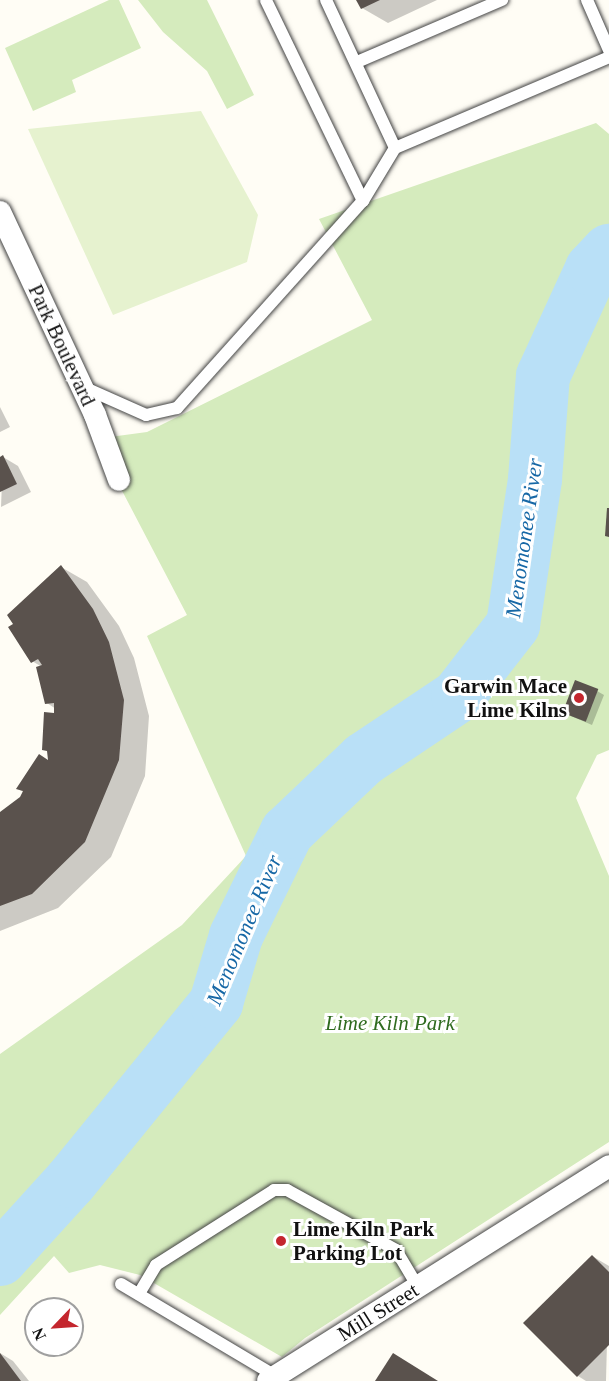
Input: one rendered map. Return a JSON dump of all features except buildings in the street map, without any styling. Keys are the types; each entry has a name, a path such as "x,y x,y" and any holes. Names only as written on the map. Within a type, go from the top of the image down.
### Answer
{"street":[{"name":"Park Boulevard","path":"0,212 82,386 120,480"},
{"name":"Mill Street","path":"276,1379 609,1166"}],"lane":[{"path":"266,0 363,201"},
{"path":"326,0 357,62 394,148"},
{"path":"357,62 502,0"},
{"path":"587,0 609,50"},
{"path":"82,386 146,415 177,408 363,201 394,148 609,57"},
{"path":"140,1292 156,1265 274,1190 287,1190 396,1250 418,1287"},
{"path":"121,1284 140,1292 276,1379"}],"green space":[{"path":"109,0 119,0 141,48 72,80 76,92 33,111 5,48"},
{"path":"138,0 207,0 254,95 227,109 207,71 163,32"},
{"path":"201,111 258,215 247,262 113,315 28,129"},
{"name":"Lime Kiln Park","path":"596,123 609,134 609,750 597,755 576,798 609,876 609,1142 305,1338 282,1357 140,1275 100,1265 69,1273 54,1256 0,1315 0,1054 182,925 246,856 147,636 187,615 95,439 147,432 372,320 319,219"}],"waterway":[{"name":"Menomonee River","path":"0,1259 71,1181 216,1003 236,936 287,832 364,759 458,696 513,625 535,479 543,376 592,269 609,251"}],"place":[{"name":"Garwin Mace Lime Kilns","path":"579,698"},
{"name":"Lime Kiln Park Parking Lot","path":"281,1241"}]}
